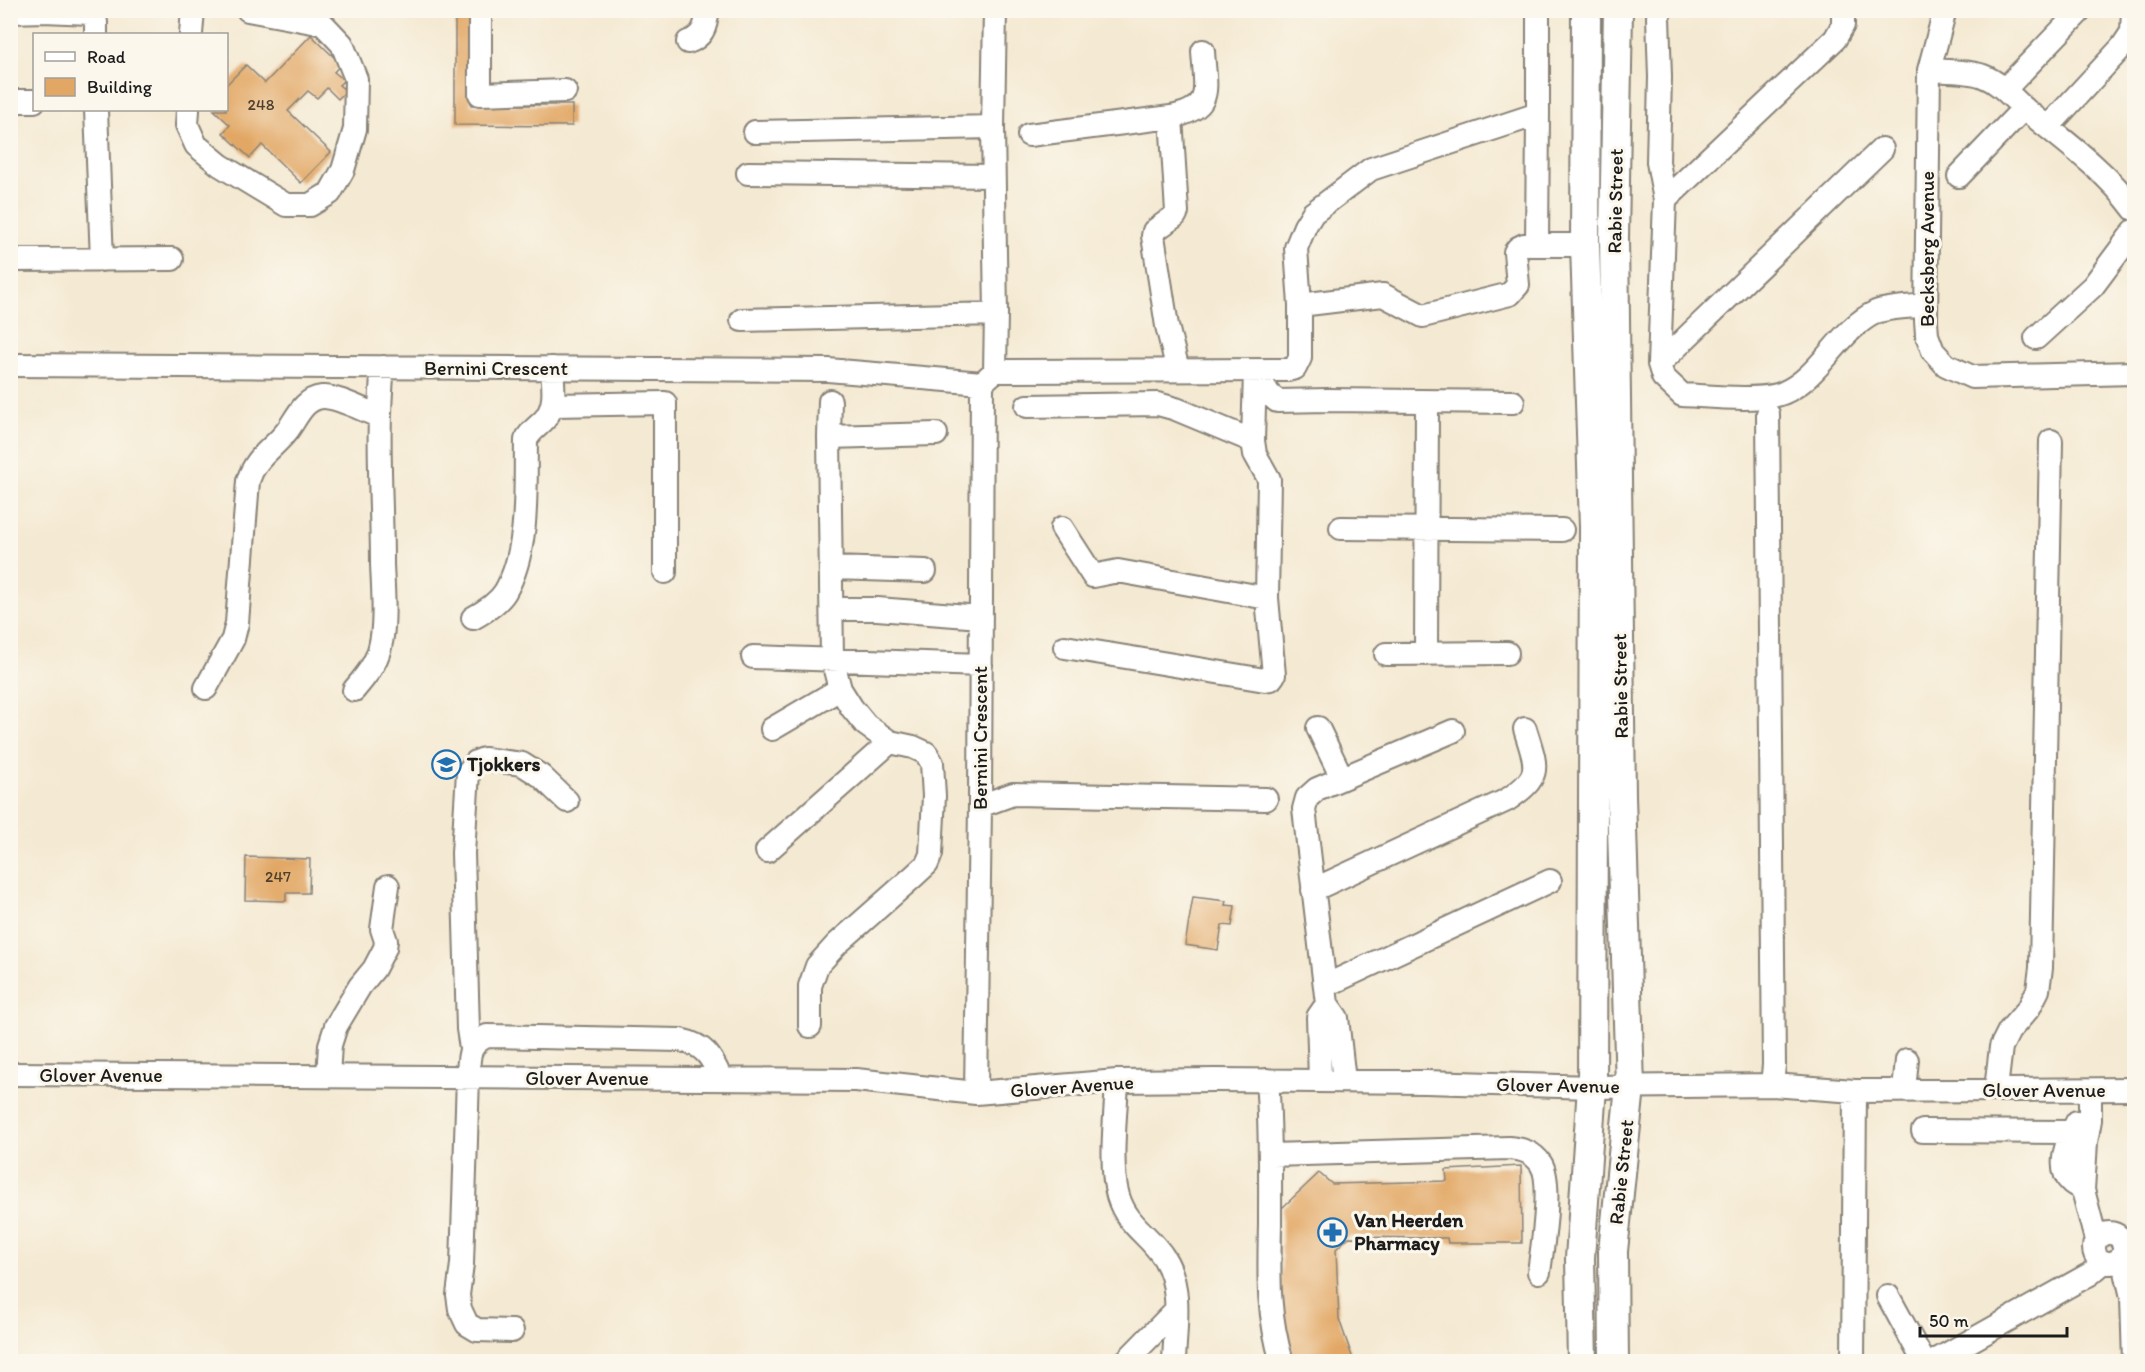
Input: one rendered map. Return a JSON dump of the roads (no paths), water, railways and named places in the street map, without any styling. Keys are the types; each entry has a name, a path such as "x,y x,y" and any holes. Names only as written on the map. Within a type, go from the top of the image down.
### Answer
{"main road":[{"name":"Rabie Street","path":"1581,1356 1580,1258 1592,1087 1594,527 1584,245 1586,10"},
{"name":"Rabie Street","path":"1614,1362 1613,1251 1630,1087 1622,796 1614,238 1618,10"}],"street":[{"path":"191,33 193,10"},
{"path":"188,111 187,125 196,145 220,165 286,205 310,205 330,193 343,170 355,129 356,79 342,44 327,17 248,10"},
{"path":"480,10 480,94 565,91"},
{"path":"688,42 696,39 702,33 707,21 707,10"},
{"path":"988,377 996,314 993,176 995,10"},
{"path":"1537,245 1538,10"},
{"path":"1661,10 1658,17 1659,162 1665,200 1659,364 1663,377 1682,395 1749,398 1780,394 1796,386 1851,330 1878,311 1926,304"},
{"path":"1665,200 1835,39 1843,25 1843,10"},
{"name":"Becksberg Avenue","path":"1945,10 1929,70 1926,304 1927,335 1933,351 1946,365 1972,377 2134,373"},
{"path":"2005,89 2081,10"},
{"path":"2048,127 2122,46 2132,32 2133,10"},
{"path":"10,12 90,13 96,22 96,33"},
{"path":"1029,135 1184,115 1200,105 1205,98 1203,51"},
{"path":"1929,70 1983,76 2005,89 2123,193 2134,208"},
{"path":"10,101 33,101"},
{"path":"1959,176 2024,108"},
{"path":"96,111 102,260"},
{"path":"1538,114 1371,169 1313,213 1296,248 1300,305 1383,295 1423,316 1510,294 1518,285 1515,252 1524,245 1584,245"},
{"path":"1171,117 1177,212 1175,216 1154,231 1153,236 1167,326 1178,370"},
{"path":"755,132 993,127"},
{"path":"1659,364 1882,149"},
{"path":"748,173 993,176"},
{"path":"2036,338 2093,286 2134,231"},
{"path":"10,260 172,259"},
{"name":"Bernini Crescent","path":"10,365 828,370 988,377 1178,370 1255,372 1295,368 1300,358 1300,305"},
{"path":"742,320 996,314"},
{"path":"354,690 365,677 380,646 382,560 379,416 383,367"},
{"path":"473,618 488,609 504,593 516,566 523,529 526,440 554,405 552,368"},
{"path":"1255,372 1269,394 1277,401 1513,402"},
{"path":"1065,647 1265,680 1271,679 1274,675 1267,598 1269,479 1257,460 1253,441 1255,372"},
{"name":"Bernini Crescent","path":"976,1093 981,616 988,377"},
{"path":"206,688 233,639 237,623 248,481 256,463 288,430 302,407 314,400 323,397 333,399 379,416"},
{"path":"810,1026 810,986 816,966 837,944 927,864 931,854 934,796 933,763 926,753 890,742 866,725 840,689 832,658 830,401"},
{"path":"1426,654 1427,402"},
{"path":"554,405 665,403 665,572"},
{"path":"1027,406 1158,404 1176,408 1253,441"},
{"path":"1768,414 1774,1042 1772,1086"},
{"path":"829,437 936,434"},
{"path":"1996,1089 2001,1047 2009,1031 2029,1008 2038,990 2041,969 2051,441"},
{"path":"1062,528 1093,576 1118,572 1267,598"},
{"path":"1341,528 1562,530"},
{"path":"832,568 925,571"},
{"path":"832,609 878,609 981,616"},
{"path":"1386,654 1507,653"},
{"path":"753,657 981,665"},
{"path":"772,729 840,689"},
{"path":"1318,728 1342,778"},
{"path":"1313,890 1506,800 1524,788 1533,776 1535,763 1525,729"},
{"path":"1344,1081 1337,1018 1326,995 1304,809 1307,798 1317,789 1453,730"},
{"path":"767,851 890,742"},
{"path":"512,1330 477,1330 467,1324 460,1309 458,1295 462,1264 471,1048 468,1029 463,853 468,772 476,762 484,759 522,765 541,776 567,801"},
{"path":"980,806 1013,794 1266,799"},
{"path":"1320,1080 1318,1017 1326,995 1550,881"},
{"path":"328,1076 333,1034 360,986 360,974 370,946 382,929 388,886"},
{"path":"471,1048 487,1035 680,1040 703,1048 715,1065 721,1079"},
{"path":"1904,1090 1907,1059"},
{"name":"Glover Avenue","path":"10,1074 856,1080 976,1093 1117,1081 1266,1080 1592,1087 1772,1086 1855,1090 2134,1089"},
{"path":"1266,1080 1271,1155 1269,1301 1282,1362"},
{"path":"1117,1081 1114,1180 1126,1217 1163,1256 1172,1273 1176,1288 1174,1362"},
{"path":"1853,1362 1855,1090"},
{"path":"2083,1190 2070,1181 2065,1174 2064,1149 2078,1120 2084,1090"},
{"path":"2084,1090 2090,1120 2083,1190 2096,1240 2095,1256 2113,1259"},
{"path":"1923,1131 2072,1132"},
{"path":"1271,1155 1524,1149 1542,1164 1546,1175 1545,1227 1539,1272"},
{"path":"1933,1362 2113,1259"},
{"path":"2113,1259 2132,1297 2134,1362"},
{"path":"1888,1296 1924,1362"},
{"path":"1125,1362 1176,1310"}],"place":[{"name":"Tjokkers","path":"446,764"},
{"name":"Van Heerden Pharmacy","path":"1333,1232"}]}
